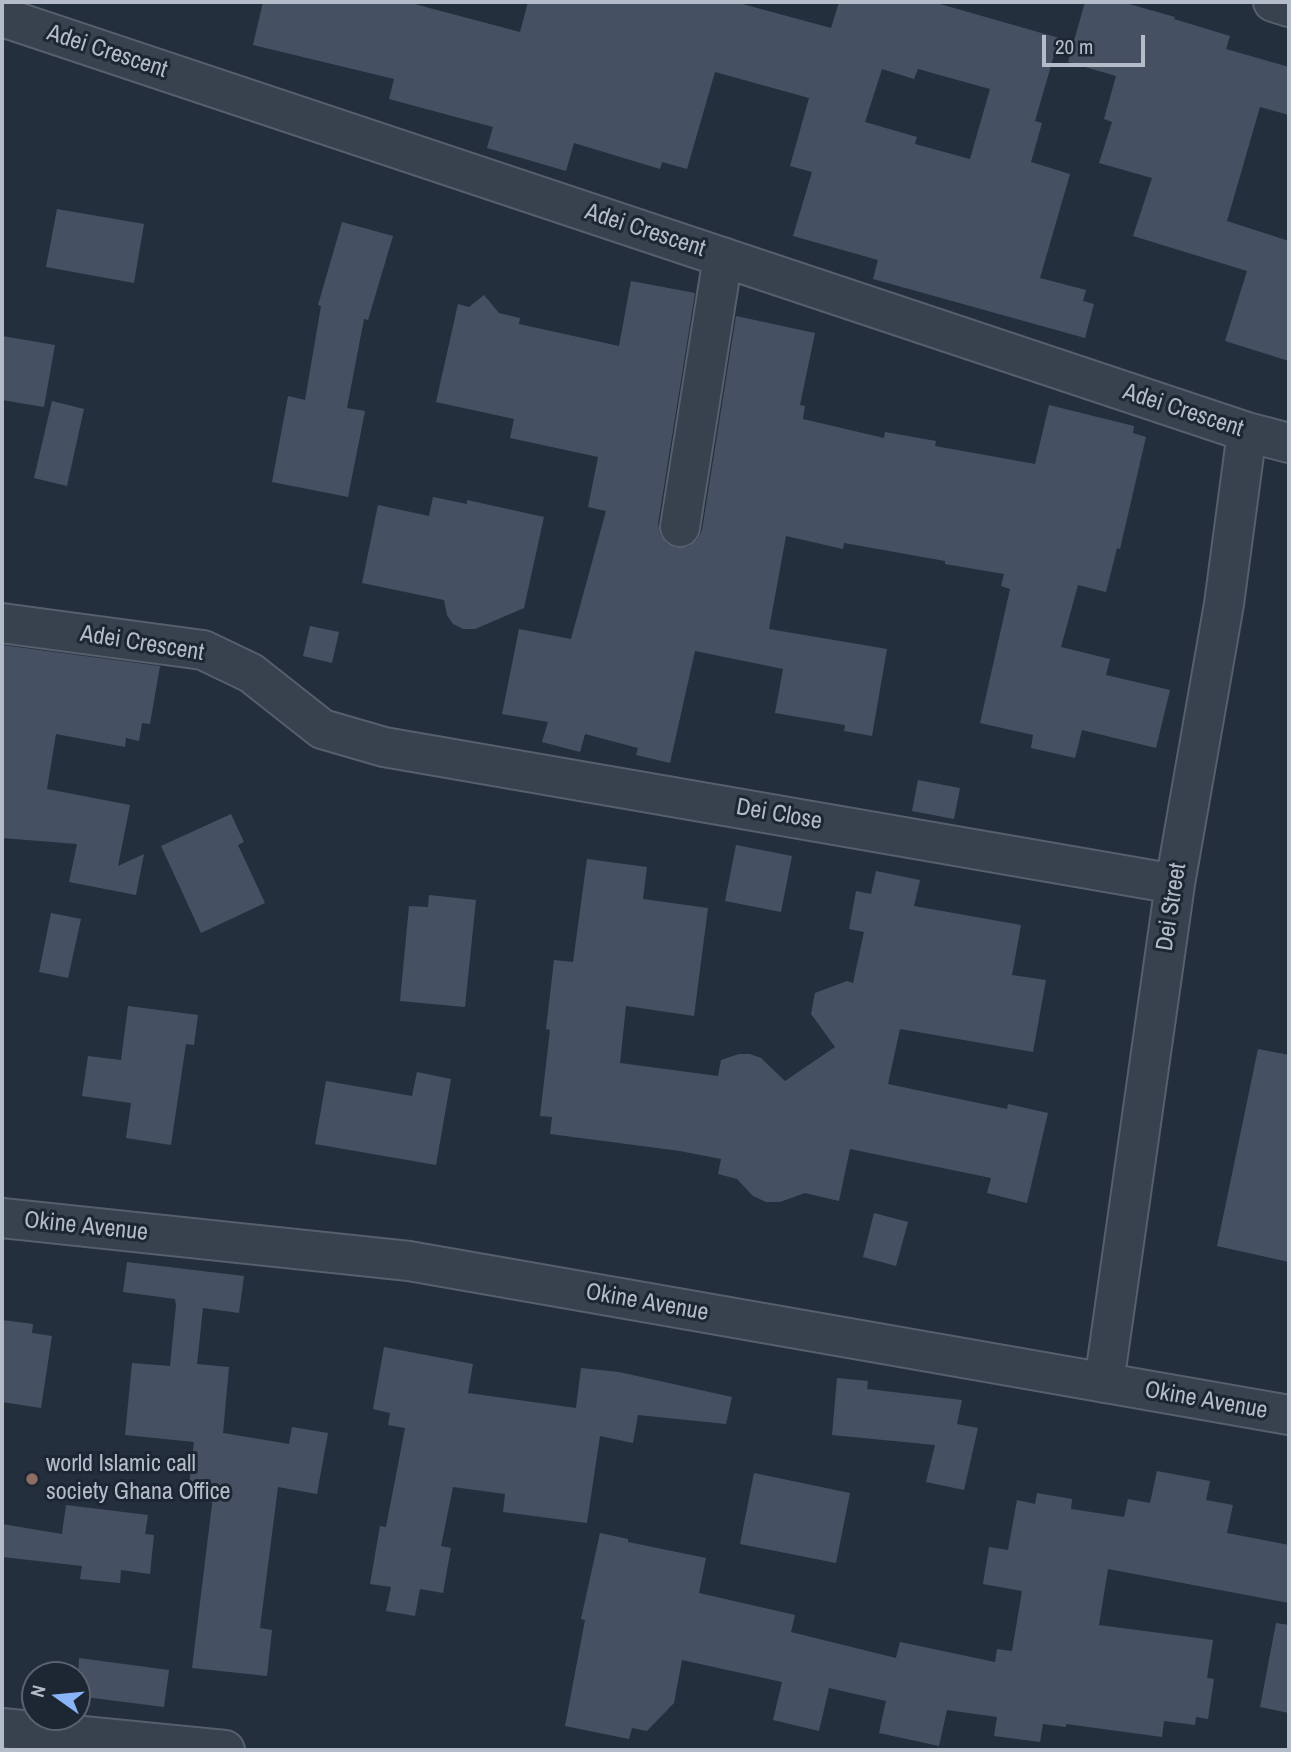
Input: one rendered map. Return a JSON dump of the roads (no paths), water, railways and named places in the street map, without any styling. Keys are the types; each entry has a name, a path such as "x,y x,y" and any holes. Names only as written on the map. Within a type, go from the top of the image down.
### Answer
{"street":[{"path":"1273,2 1289,6"},
{"name":"Adei Crescent","path":"2,17 1247,432 1289,443"},
{"path":"680,527 723,257"},
{"name":"Dei Street","path":"1104,1383 1175,884 1224,604 1247,432"},
{"name":"Adei Crescent","path":"2,622 203,650 251,673 322,729 384,747"},
{"name":"Dei Close","path":"384,747 1175,884"},
{"name":"Okine Avenue","path":"2,1218 409,1261 1289,1415"},
{"path":"2,1728 225,1750"}],"place":[{"name":"world Islamic call society Ghana Office","path":"32,1479"}]}
